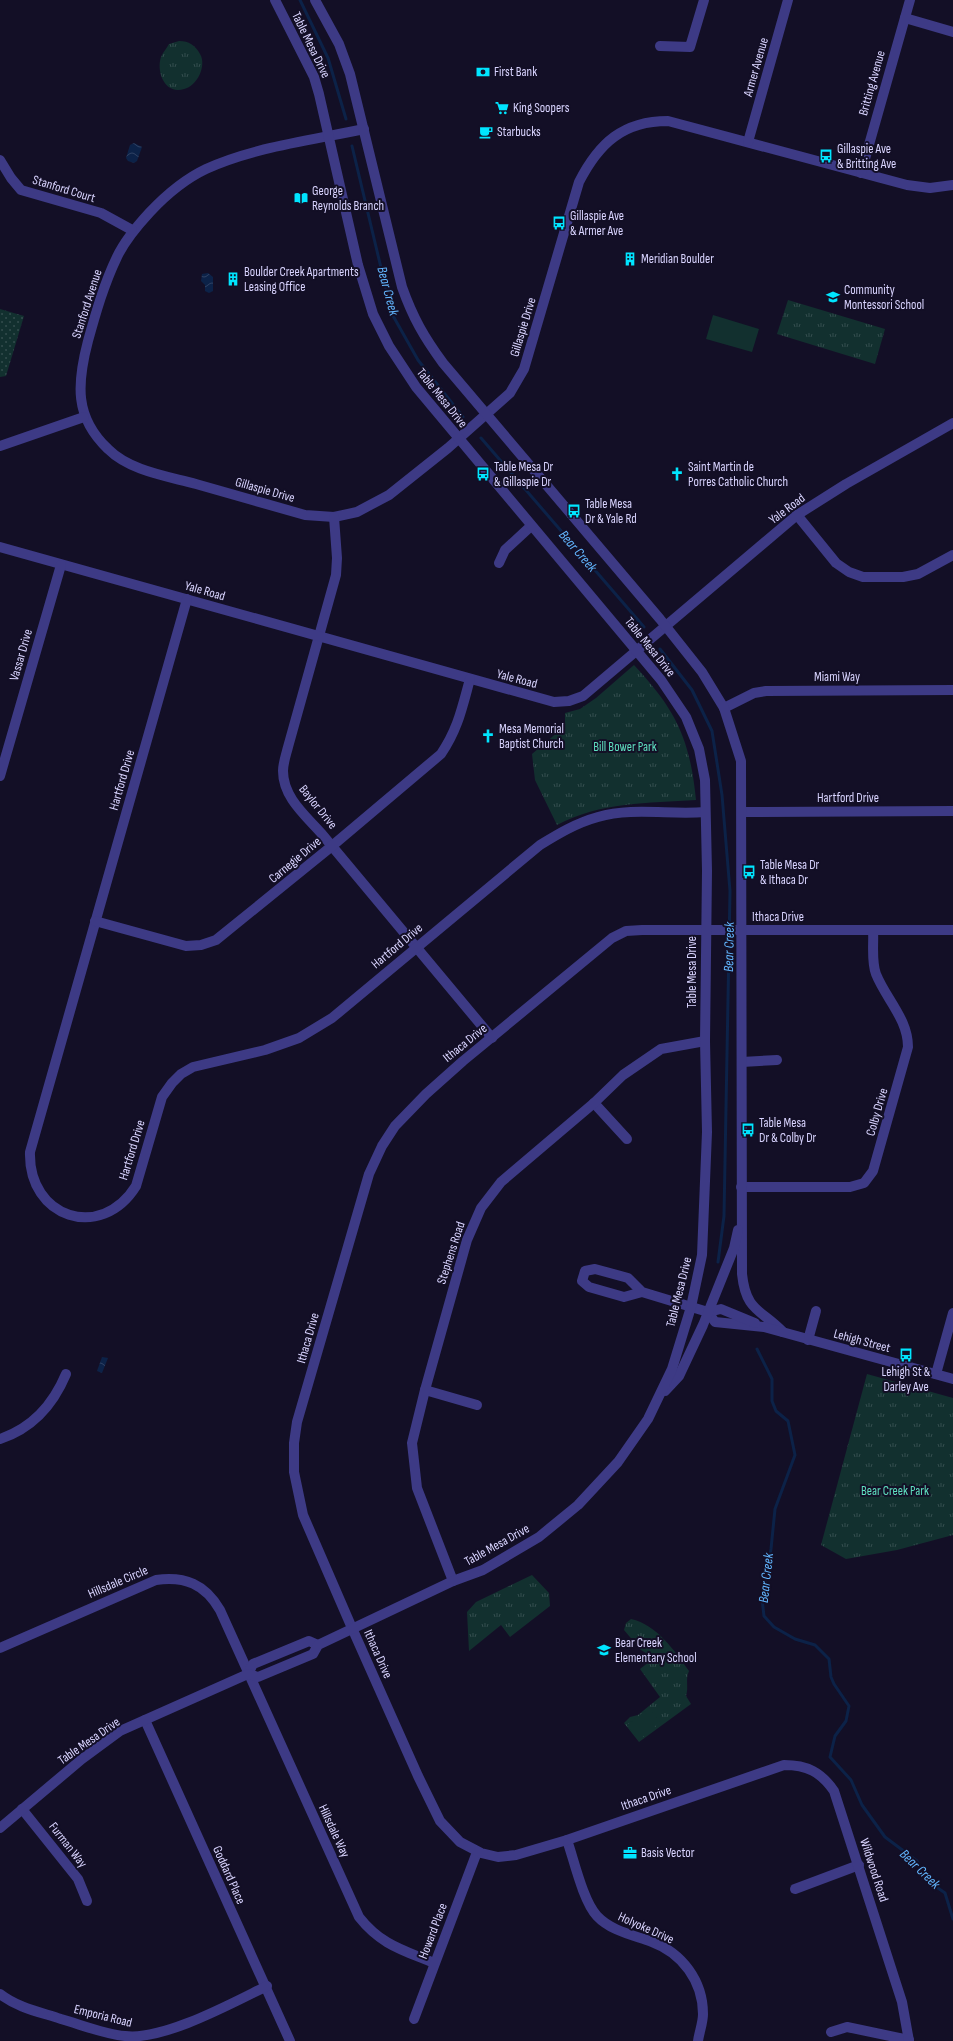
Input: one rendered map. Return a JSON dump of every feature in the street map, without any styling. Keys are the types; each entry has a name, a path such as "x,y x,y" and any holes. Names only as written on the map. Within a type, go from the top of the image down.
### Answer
{"street":[{"name":"Table Mesa Drive","path":"248,1674 258,1677 313,1654 318,1645 352,1628 453,1581 484,1570 525,1547 578,1505 601,1482 633,1444 661,1395 672,1369 691,1307 702,1255 705,1212 707,1132 705,1041 707,871 706,812 705,780 699,749 686,717 671,694 636,650 458,438 402,368 373,314 358,265 330,137 314,77 275,0"},
{"name":"Table Mesa Drive","path":"316,0 339,44 350,74 402,287 411,315 443,363 488,414 665,625 702,672 724,708 741,761 742,812 737,930 742,1062 742,1269 746,1294 754,1309 783,1332"},
{"path":"660,46 690,48 704,0"},
{"name":"Armer Avenue","path":"748,142 788,0"},
{"name":"Britting Avenue","path":"861,173 910,0"},
{"path":"905,18 953,32"},
{"name":"Gillaspie Drive","path":"84,417 94,435 109,450 135,467 305,515 334,517 357,512 379,502 424,468 488,414 510,393 524,369 580,182 589,162 603,145 616,135 634,126 653,121 668,121 907,185 930,188 953,185"},
{"name":"Stanford Avenue","path":"84,417 80,391 82,365 102,290 117,256 132,230 157,205 183,183 206,169 248,154 364,129"},
{"name":"Stanford Court","path":"0,160 11,178 21,190 101,214 132,230"},
{"path":"0,446 84,417"},
{"name":"Yale Road","path":"0,547 554,702 569,701 582,696 797,516 846,484 953,423"},
{"path":"797,516 836,563 849,572 862,576 902,577 918,574 953,555"},
{"name":"Baylor Drive","path":"334,517 337,558 336,575 288,747 283,771 286,787 292,801 332,846 492,1038"},
{"path":"499,563 505,550 531,526"},
{"name":"Vassar Drive","path":"0,776 60,565"},
{"name":"Hartford Drive","path":"187,599 30,1152 30,1168 34,1184 42,1197 55,1208 70,1215 87,1217 103,1214 118,1207 129,1196 136,1186 162,1097 172,1083 181,1074 193,1067 266,1050 299,1038 347,1006 508,870 540,845 571,826 598,816 627,812 706,812"},
{"name":"Carnegie Drive","path":"95,921 186,946 201,945 216,940 332,846 441,754 452,738 458,725 470,679"},
{"name":"Miami Way","path":"724,708 754,693 766,691 953,690"},
{"name":"Hartford Drive","path":"742,812 953,811"},
{"name":"Ithaca Drive","path":"759,1773 566,1840 541,1846 516,1855 498,1856 477,1852 460,1842 440,1821 352,1628 304,1515 297,1494 294,1458 297,1422 368,1174 382,1146 395,1126 426,1094 463,1061 612,938 626,932 706,929 953,930"},
{"name":"Colby Drive","path":"741,1187 850,1187 864,1183 873,1171 908,1047 908,1036 898,1014 875,973 873,930"},
{"name":"Stephens Road","path":"453,1581 417,1488 412,1443 425,1390 467,1240 481,1208 501,1182 594,1103 623,1075 661,1049 705,1041"},
{"path":"742,1062 777,1060"},
{"path":"594,1103 628,1139"},
{"name":"Table Mesa Drive","path":"661,1395 679,1376 708,1312 734,1248 741,1218"},
{"path":"595,1269 628,1278 642,1292 624,1297 589,1287 582,1281 585,1271 595,1269"},
{"name":"Lehigh Street","path":"642,1292 708,1312 715,1322 764,1327 953,1380"},
{"path":"808,1340 816,1311"},
{"path":"936,1374 953,1313"},
{"path":"0,1439 28,1426 43,1413 54,1398 66,1374"},
{"path":"425,1390 477,1405"},
{"name":"Hillsdale Circle","path":"0,1648 156,1580 171,1578 186,1580 203,1589 214,1600 248,1674"},
{"name":"Table Mesa Drive","path":"0,1828 100,1745 120,1731 248,1674 253,1664 309,1641 318,1645"},
{"name":"Hillsdale Way","path":"248,1674 359,1917 370,1931 385,1943 434,1963"},
{"name":"Goddard Place","path":"146,1720 267,1986 290,2041"},
{"name":"Wildwood Road","path":"759,1773 784,1765 797,1765 817,1772 827,1780 834,1791 902,2002 909,2040"},
{"name":"Furman Way","path":"22,1809 78,1879 87,1901"},
{"name":"Holyoke Drive","path":"566,1840 588,1902 596,1915 607,1925 653,1942 670,1951 685,1963 701,1996 703,2015 698,2041"},
{"name":"Howard Place","path":"414,2019 477,1852"},
{"path":"795,1889 859,1865"},
{"name":"Emporia Road","path":"0,1994 16,2005 94,2029 125,2036 142,2037 158,2034 222,2008 267,1986"},
{"path":"831,2032 847,2026 909,2040"}],"green space":[{"path":"179,41 189,43 196,48 202,59 202,64 200,75 197,80 189,87 177,90 172,89 164,81 161,75 160,63 161,57 169,44"},
{"path":"788,300 885,329 875,364 777,334"},
{"path":"0,309 24,316 6,376 0,377"},
{"path":"713,315 759,329 752,352 706,339"},
{"name":"Bill Bower Park","path":"634,665 661,696 678,726 685,742 690,760 696,800 642,803 607,808 573,817 557,825 535,780 532,754 565,726 565,713 580,709 596,698"},
{"name":"Bear Creek Park","path":"867,1374 953,1398 953,1535 897,1550 846,1559 821,1545"},
{"path":"532,1575 549,1593 550,1606 510,1637 501,1625 469,1651 467,1612 476,1602"},
{"path":"631,1619 649,1627 664,1639 689,1671 687,1677 686,1696 691,1704 639,1742 624,1723 630,1717 638,1715 660,1697 640,1669 654,1658 641,1650 624,1630 626,1623"},
{"path":"649,1708 660,1722 639,1740 627,1725"}],"water":[{"path":"134,143 142,147 137,161 134,163 128,161 126,158 130,145"},
{"path":"208,273 213,277 213,291 209,293 205,291 205,285 201,281 202,274"},
{"path":"102,1357 108,1358 102,1373 97,1371"}],"waterway":[{"name":"Bear Creek","path":"300,0 328,58 346,119"},
{"name":"Bear Creek","path":"352,146 392,314 418,360 463,417"},
{"name":"Bear Creek","path":"481,438 644,627"},
{"name":"Bear Creek","path":"660,649 692,690 712,731 722,795 730,891 724,1216 718,1262"},
{"name":"Bear Creek","path":"757,1349 772,1379 772,1401 776,1411 788,1421 795,1455 775,1509 771,1549 762,1599 764,1616 774,1627 795,1639 815,1645 829,1659 831,1677 849,1706 846,1721 835,1736 830,1757 851,1780 862,1805 885,1837 917,1861 928,1881 945,1893 953,1919"}],"place":[{"name":"First Bank","path":"483,72"},
{"name":"King Soopers","path":"502,108"},
{"name":"Starbucks","path":"486,132"},
{"name":"Gillaspie Ave & Britting Ave","path":"826,156"},
{"name":"George Reynolds Branch","path":"301,198"},
{"name":"Gillaspie Ave & Armer Ave","path":"559,223"},
{"name":"Meridian Boulder","path":"630,259"},
{"name":"Boulder Creek Apartments Leasing Office","path":"233,279"},
{"name":"Community Montessori School","path":"833,297"},
{"name":"Table Mesa Dr & Gillaspie Dr","path":"483,474"},
{"name":"Saint Martin de Porres Catholic Church","path":"677,474"},
{"name":"Table Mesa Dr & Yale Rd","path":"574,511"},
{"name":"Mesa Memorial Baptist Church","path":"488,736"},
{"name":"Table Mesa Dr & Ithaca Dr","path":"749,872"},
{"name":"Table Mesa Dr & Colby Dr","path":"748,1130"},
{"name":"Lehigh St & Darley Ave","path":"906,1355"},
{"name":"Bear Creek Elementary School","path":"604,1650"},
{"name":"Basis Vector","path":"630,1853"}]}
